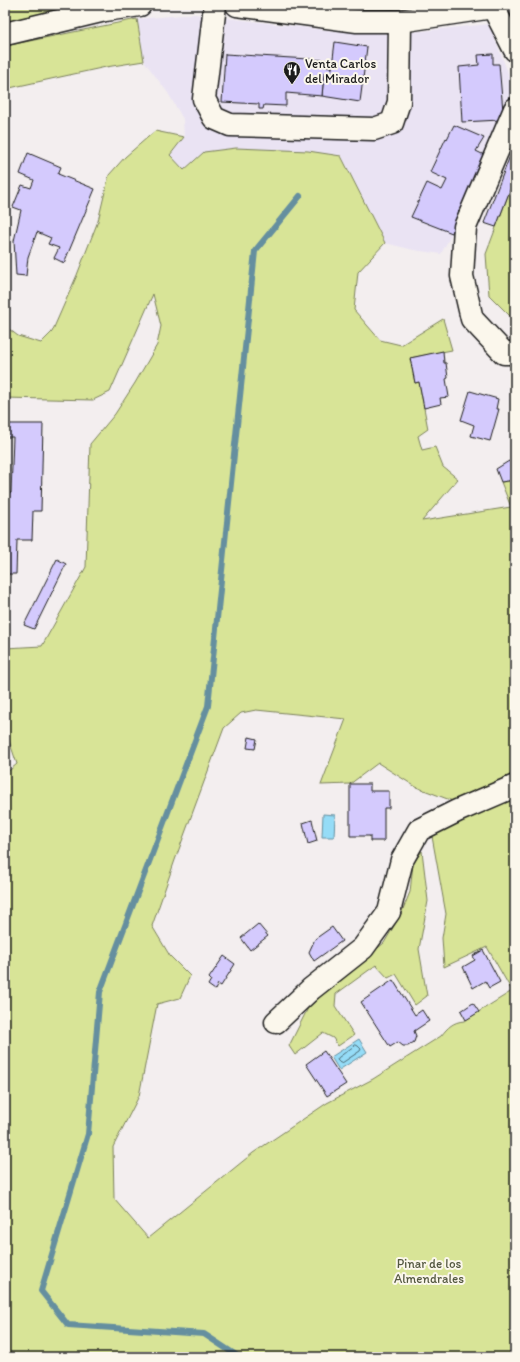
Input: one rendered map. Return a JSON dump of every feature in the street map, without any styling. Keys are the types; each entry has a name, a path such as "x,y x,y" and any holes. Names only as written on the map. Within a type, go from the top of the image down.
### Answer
{"street":[{"path":"5,34 105,10 140,5"},
{"path":"215,5 204,99 214,118 230,125 374,129 392,123 400,102 400,21"},
{"path":"237,5 357,21 400,21 495,6 515,8"},
{"path":"495,6 515,50"},
{"path":"515,109 465,226 462,276 472,319 504,353 515,353"},
{"path":"276,1022 311,989 363,948 389,912 402,860 419,830 457,811 515,786"}],"shaded area":[{"path":"194,14 334,31 393,34 489,24 507,70 512,90 452,233 441,254 414,250 385,243 341,155 204,152 184,170 170,155 184,137 183,119 168,93 144,61 137,19"}],"green space":[{"path":"5,5 80,5 5,22"},
{"path":"331,5 415,5 376,11"},
{"path":"137,19 144,61 106,67 5,89 5,46"},
{"name":"Pinar de los Almendrales","path":"155,131 184,137 170,155 184,170 204,152 236,148 308,151 341,156 385,243 358,272 354,310 380,340 401,345 443,319 452,350 410,358 415,383 419,382 428,429 418,436 422,450 435,447 443,467 458,479 422,521 511,507 501,482 515,480 515,777 458,803 416,787 378,763 350,784 321,785 346,719 256,710 241,713 224,728 152,926 170,956 190,976 180,998 157,1004 139,1096 113,1147 114,1199 148,1238 253,1153 327,1103 373,1079 441,1036 446,1030 457,1022 464,1021 512,991 487,947 444,967 442,938 446,914 431,831 515,798 515,1357 5,1357 5,774 17,764 5,729 5,648 42,646 86,567 90,444 115,414 135,383 157,345 161,326 153,294 110,392 93,400 5,398 5,326 18,336 41,343 52,332 77,275 98,221 109,175 125,157"},
{"path":"515,177 515,321 489,295 486,254"},
{"path":"422,851 428,901 419,949 427,996 415,1005 396,974 388,978 376,965 336,994 335,1006 354,1035 338,1046 333,1038 323,1033 295,1055 289,1046 308,1008 331,986 384,943 401,914 410,892 413,864"}],"water":[{"path":"323,814 335,815 334,837 322,837"},
{"path":"359,1039 367,1052 339,1070 331,1057"}],"building":[{"path":"335,42 367,47 360,102 322,96 324,73 331,74"},
{"path":"225,54 325,60 325,66 332,67 331,74 324,73 322,96 286,93 286,106 264,105 263,109 259,109 259,104 222,102"},
{"path":"493,54 493,64 499,64 503,111 500,120 462,122 459,67 479,65 478,55"},
{"path":"454,125 484,138 476,151 484,155 452,233 411,217 427,183 442,190 447,180 430,172 446,138 447,139"},
{"path":"515,143 515,177 496,227 484,223"},
{"path":"28,153 61,167 58,174 95,189 64,263 54,258 59,248 48,244 51,238 37,232 28,257 26,276 16,275 14,241 21,210 13,207 22,185 31,188 34,180 20,174"},
{"path":"443,351 444,363 446,363 448,378 446,379 449,397 440,398 441,404 424,408 419,382 415,383 410,358"},
{"path":"470,391 498,399 496,409 499,409 490,441 471,436 474,425 461,420"},
{"path":"5,424 43,424 41,511 33,511 32,540 17,540 16,574 5,574 5,493 11,493 13,437 5,437"},
{"path":"509,461 514,465 515,480 501,482 496,469"},
{"path":"57,559 66,564 34,629 24,625"},
{"path":"249,737 257,739 255,749 247,748"},
{"path":"350,784 370,784 370,791 389,791 389,808 384,808 384,841 370,841 370,836 350,836"},
{"path":"312,820 317,841 308,844 303,823"},
{"path":"258,924 268,936 250,950 241,938"},
{"path":"332,927 342,941 314,961 309,952 315,939"},
{"path":"483,950 500,982 489,988 485,981 473,988 463,967 475,960 473,956"},
{"path":"224,956 235,964 221,986 218,984 215,990 208,985 211,980 209,978"},
{"path":"393,980 415,1015 422,1010 429,1021 414,1031 416,1036 414,1042 408,1046 403,1046 398,1042 390,1047 361,1002"},
{"path":"473,1003 479,1012 466,1020 461,1011"},
{"path":"324,1051 346,1084 327,1096 306,1064"}],"waterway":[{"path":"239,1357 204,1334 68,1325 41,1291 88,1134 100,992 208,706 255,251 300,196"}],"place":[{"name":"Venta Carlos del Mirador","path":"292,85"}]}
